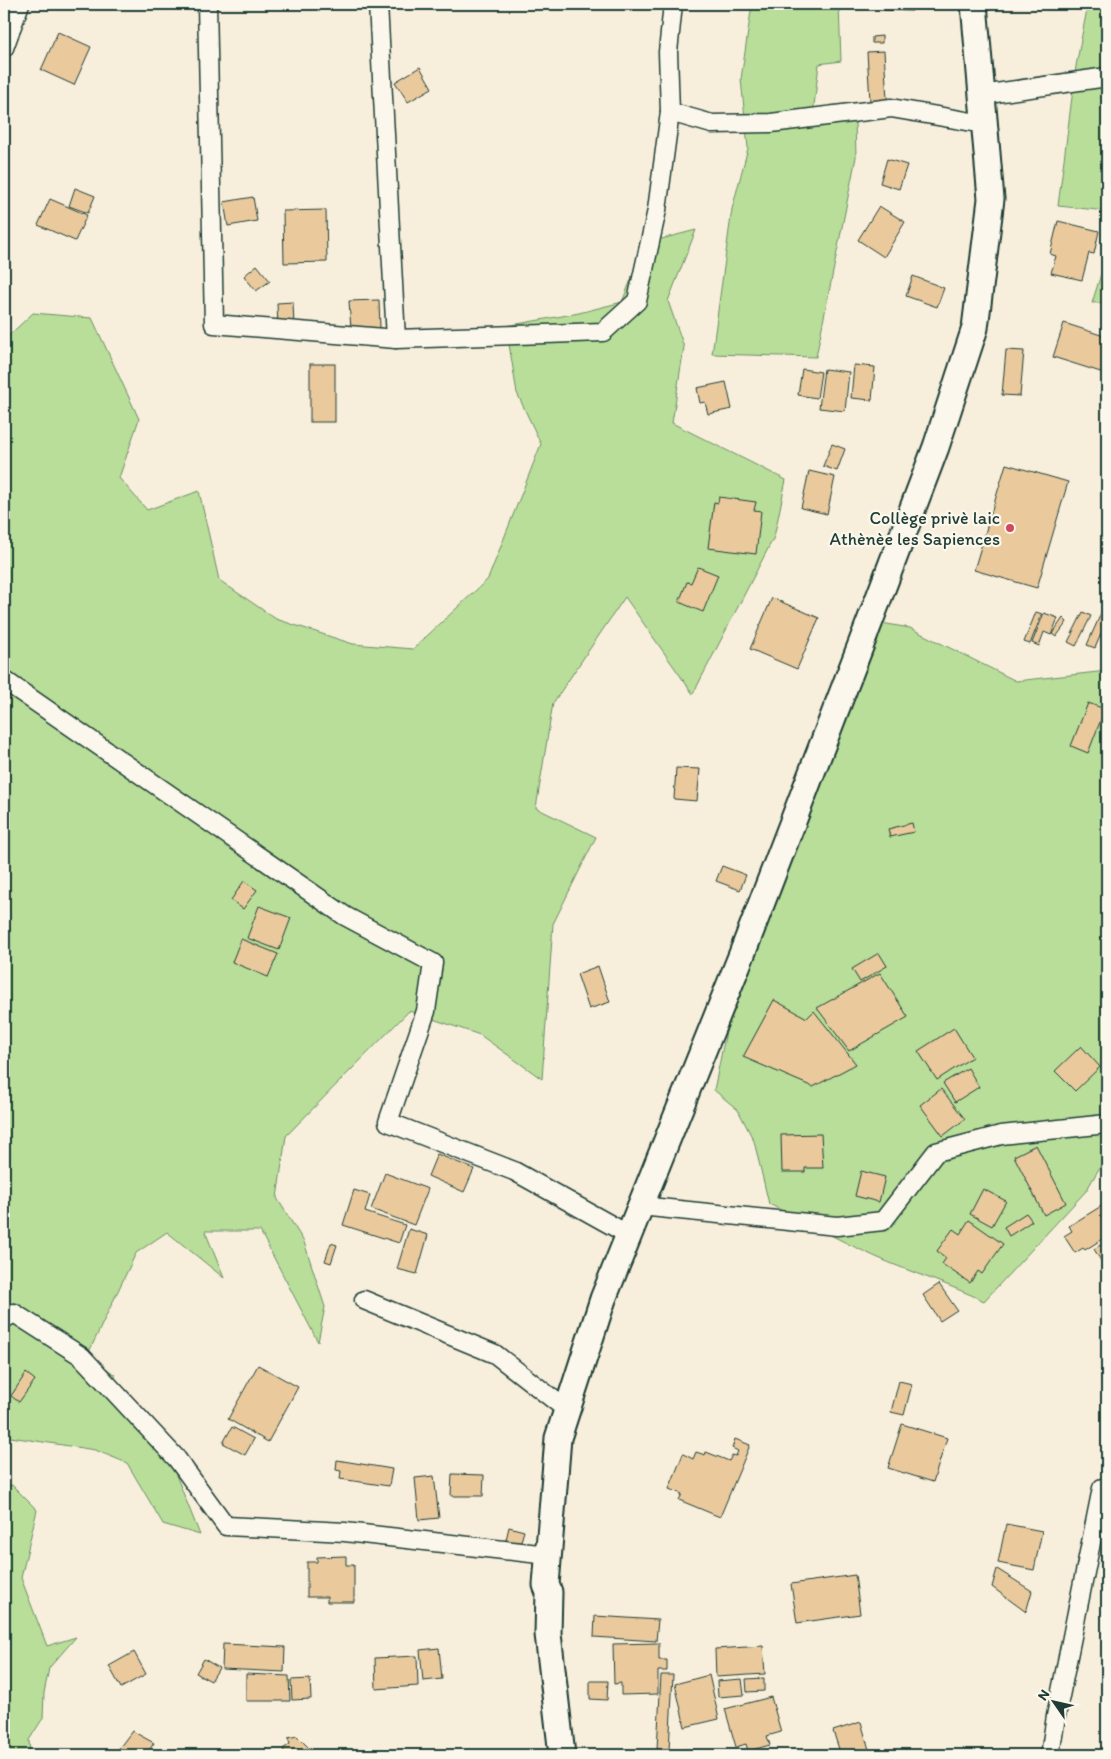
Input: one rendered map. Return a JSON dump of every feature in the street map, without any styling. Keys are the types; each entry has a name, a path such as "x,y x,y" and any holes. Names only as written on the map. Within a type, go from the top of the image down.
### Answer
{"street":[{"path":"4,48 20,4"},
{"path":"206,4 214,324 396,339 603,332 637,301 657,210 670,112 668,52 673,4"},
{"path":"378,4 396,339"},
{"path":"562,1755 548,1634 549,1592 546,1585 558,1438 602,1299 745,944 894,557 936,447 975,328 991,199 974,4"},
{"path":"982,95 1107,77"},
{"path":"670,112 712,124 722,124 771,123 891,108 984,124"},
{"path":"4,680 345,916 433,963 426,1011 388,1122 514,1171 628,1235"},
{"path":"640,1206 837,1226 883,1221 936,1152 1001,1135 1107,1124"},
{"path":"364,1300 495,1354 567,1410"},
{"path":"4,1319 14,1313 80,1356 176,1459 226,1526 345,1532 548,1555"},
{"path":"1050,1755 1056,1716 1102,1488"}],"green space":[{"path":"752,4 839,4 841,61 819,64 813,114 855,119 856,157 816,357 712,354 732,209 748,148 741,79"},
{"path":"1088,4 1107,4 1107,211 1058,206 1076,66"},
{"path":"696,230 668,301 684,347 672,423 786,480 774,537 693,694 625,597 553,703 536,808 596,837 553,924 542,1079 480,1035 409,1011 286,1136 277,1198 304,1242 325,1307 318,1342 260,1231 205,1231 224,1278 167,1232 136,1253 88,1354 115,1375 118,1410 174,1470 200,1535 163,1524 127,1463 95,1450 4,1436 4,340 33,313 92,318 139,419 119,478 147,510 199,491 219,580 276,619 353,644 413,649 488,579 541,444 517,393 506,326 579,313 622,302 646,243"},
{"path":"1107,255 1107,302 1092,303"},
{"path":"870,621 910,628 1016,681 1107,671 1107,1155 1086,1191 984,1301 876,1257 769,1204 754,1141 738,1110 714,1090 742,954"},
{"path":"12,1485 37,1510 21,1578 47,1646 76,1637 49,1668 44,1693 43,1718 29,1740 30,1755 4,1755 4,1487"}],"building":[{"path":"884,4 912,4 912,11 884,10"},
{"path":"58,32 91,47 74,85 41,70"},
{"path":"882,36 882,43 872,43 872,37"},
{"path":"884,51 887,100 870,101 867,52"},
{"path":"420,67 432,88 408,102 395,82"},
{"path":"887,159 907,165 899,189 880,183"},
{"path":"75,188 95,196 88,213 69,206"},
{"path":"253,197 257,221 228,226 224,202"},
{"path":"50,199 87,215 75,241 38,225"},
{"path":"879,206 905,222 884,257 858,240"},
{"path":"326,210 327,262 284,263 283,211"},
{"path":"1058,221 1099,231 1094,254 1089,253 1082,280 1051,273 1056,256 1050,254"},
{"path":"257,265 270,281 256,291 244,276"},
{"path":"913,276 944,288 937,307 906,296"},
{"path":"379,300 380,328 351,329 349,301"},
{"path":"293,302 294,327 278,327 277,303"},
{"path":"1064,323 1107,337 1107,374 1053,357"},
{"path":"1006,350 1024,351 1020,396 1002,395"},
{"path":"310,364 335,364 335,422 310,422"},
{"path":"854,365 875,367 872,400 851,398"},
{"path":"802,369 821,372 817,398 798,395"},
{"path":"824,369 849,372 845,411 819,408"},
{"path":"726,382 732,409 708,414 705,402 700,403 697,388"},
{"path":"832,444 845,449 837,471 823,466"},
{"path":"1006,464 1068,482 1037,588 974,570"},
{"path":"809,471 835,477 827,514 801,508"},
{"path":"719,497 756,502 754,510 761,511 756,554 708,548 714,502 718,503"},
{"path":"698,567 718,575 703,612 679,602 687,582 691,583"},
{"path":"772,598 819,618 797,669 750,649"},
{"path":"1102,611 1107,613 1107,620 1095,648 1087,645"},
{"path":"1036,612 1042,614 1030,644 1024,642"},
{"path":"1083,612 1091,616 1076,646 1068,642"},
{"path":"1044,613 1058,618 1051,635 1044,632 1039,646 1032,643"},
{"path":"1063,618 1067,622 1056,637 1052,634"},
{"path":"1088,703 1105,709 1088,753 1071,746"},
{"path":"676,768 700,769 697,801 674,799"},
{"path":"912,823 914,832 890,837 888,829"},
{"path":"722,866 746,875 740,890 716,881"},
{"path":"244,881 257,890 243,909 231,900"},
{"path":"259,906 291,918 279,950 247,938"},
{"path":"241,939 278,954 268,977 232,962"},
{"path":"879,953 887,966 860,982 852,969"},
{"path":"598,966 610,1002 589,1009 577,974"},
{"path":"880,973 908,1017 849,1051 817,1008"},
{"path":"774,1000 807,1018 814,1011 856,1064 813,1087 743,1057"},
{"path":"954,1028 972,1057 937,1080 918,1051"},
{"path":"1081,1046 1100,1067 1075,1091 1055,1071"},
{"path":"968,1068 979,1087 955,1102 943,1083"},
{"path":"941,1089 965,1119 943,1136 920,1105"},
{"path":"821,1134 823,1168 805,1168 805,1172 782,1172 781,1135"},
{"path":"1036,1145 1066,1203 1044,1215 1014,1156"},
{"path":"437,1154 474,1169 464,1192 428,1176"},
{"path":"861,1171 885,1177 879,1202 855,1196"},
{"path":"385,1173 428,1189 414,1225 371,1209"},
{"path":"983,1189 1006,1201 992,1226 970,1214"},
{"path":"354,1190 370,1195 365,1212 405,1225 399,1243 343,1225"},
{"path":"1103,1205 1107,1211 1107,1236 1085,1250 1083,1248 1075,1253 1064,1236 1072,1231 1069,1226"},
{"path":"1026,1213 1032,1221 1009,1236 1004,1227"},
{"path":"969,1220 1003,1244 982,1274 978,1271 970,1283 942,1264 946,1258 937,1251 953,1229 960,1234"},
{"path":"409,1229 428,1235 417,1274 397,1269"},
{"path":"1107,1241 1107,1271 1094,1249"},
{"path":"331,1243 337,1245 331,1263 325,1261"},
{"path":"939,1284 957,1310 940,1321 923,1295"},
{"path":"258,1365 298,1387 268,1442 228,1419"},
{"path":"26,1373 35,1380 19,1402 11,1396"},
{"path":"899,1381 912,1384 904,1415 891,1412"},
{"path":"902,1424 947,1438 933,1482 888,1468"},
{"path":"232,1427 254,1439 245,1455 223,1443"},
{"path":"735,1439 750,1445 720,1517 679,1500 682,1494 669,1489 683,1454 693,1459 696,1452 705,1455 706,1452 729,1461 732,1455 736,1456 738,1451 732,1448"},
{"path":"337,1460 392,1469 389,1486 340,1479 341,1471 336,1470"},
{"path":"452,1474 484,1475 483,1496 451,1496"},
{"path":"434,1476 439,1518 419,1520 415,1478"},
{"path":"1006,1524 1042,1531 1034,1570 998,1563"},
{"path":"509,1527 524,1531 519,1548 505,1544"},
{"path":"346,1556 346,1565 354,1565 354,1602 327,1602 327,1597 307,1597 307,1562 317,1562 317,1557"},
{"path":"997,1569 1032,1591 1026,1612 992,1587"},
{"path":"855,1575 860,1614 797,1623 791,1584"},
{"path":"595,1616 658,1620 656,1641 594,1637"},
{"path":"659,1643 659,1660 667,1660 667,1671 658,1671 658,1694 621,1695 621,1683 614,1684 613,1644"},
{"path":"223,1644 285,1647 284,1672 222,1669"},
{"path":"763,1646 765,1674 716,1677 715,1649"},
{"path":"439,1648 442,1679 423,1681 420,1650"},
{"path":"134,1652 146,1674 121,1688 109,1666"},
{"path":"417,1656 418,1686 376,1689 375,1658"},
{"path":"204,1659 219,1668 211,1681 196,1673"},
{"path":"246,1674 289,1676 290,1701 246,1701"},
{"path":"661,1675 673,1675 669,1750 657,1749"},
{"path":"709,1675 719,1719 685,1727 675,1684"},
{"path":"764,1678 764,1691 747,1692 746,1679"},
{"path":"310,1679 311,1699 292,1700 291,1680"},
{"path":"742,1679 744,1695 718,1697 717,1681"},
{"path":"590,1681 608,1681 607,1700 590,1699"},
{"path":"771,1697 781,1732 767,1736 770,1745 748,1751 746,1744 736,1747 725,1709"},
{"path":"861,1722 870,1753 841,1755 833,1731"},
{"path":"132,1731 154,1743 146,1755 114,1755"},
{"path":"297,1736 315,1754 286,1755 283,1749 290,1744 288,1738"},
{"path":"688,1749 689,1755 651,1755"}],"place":[{"name":"Collège privè laic Athènèe les Sapiences","path":"1010,528"}]}
